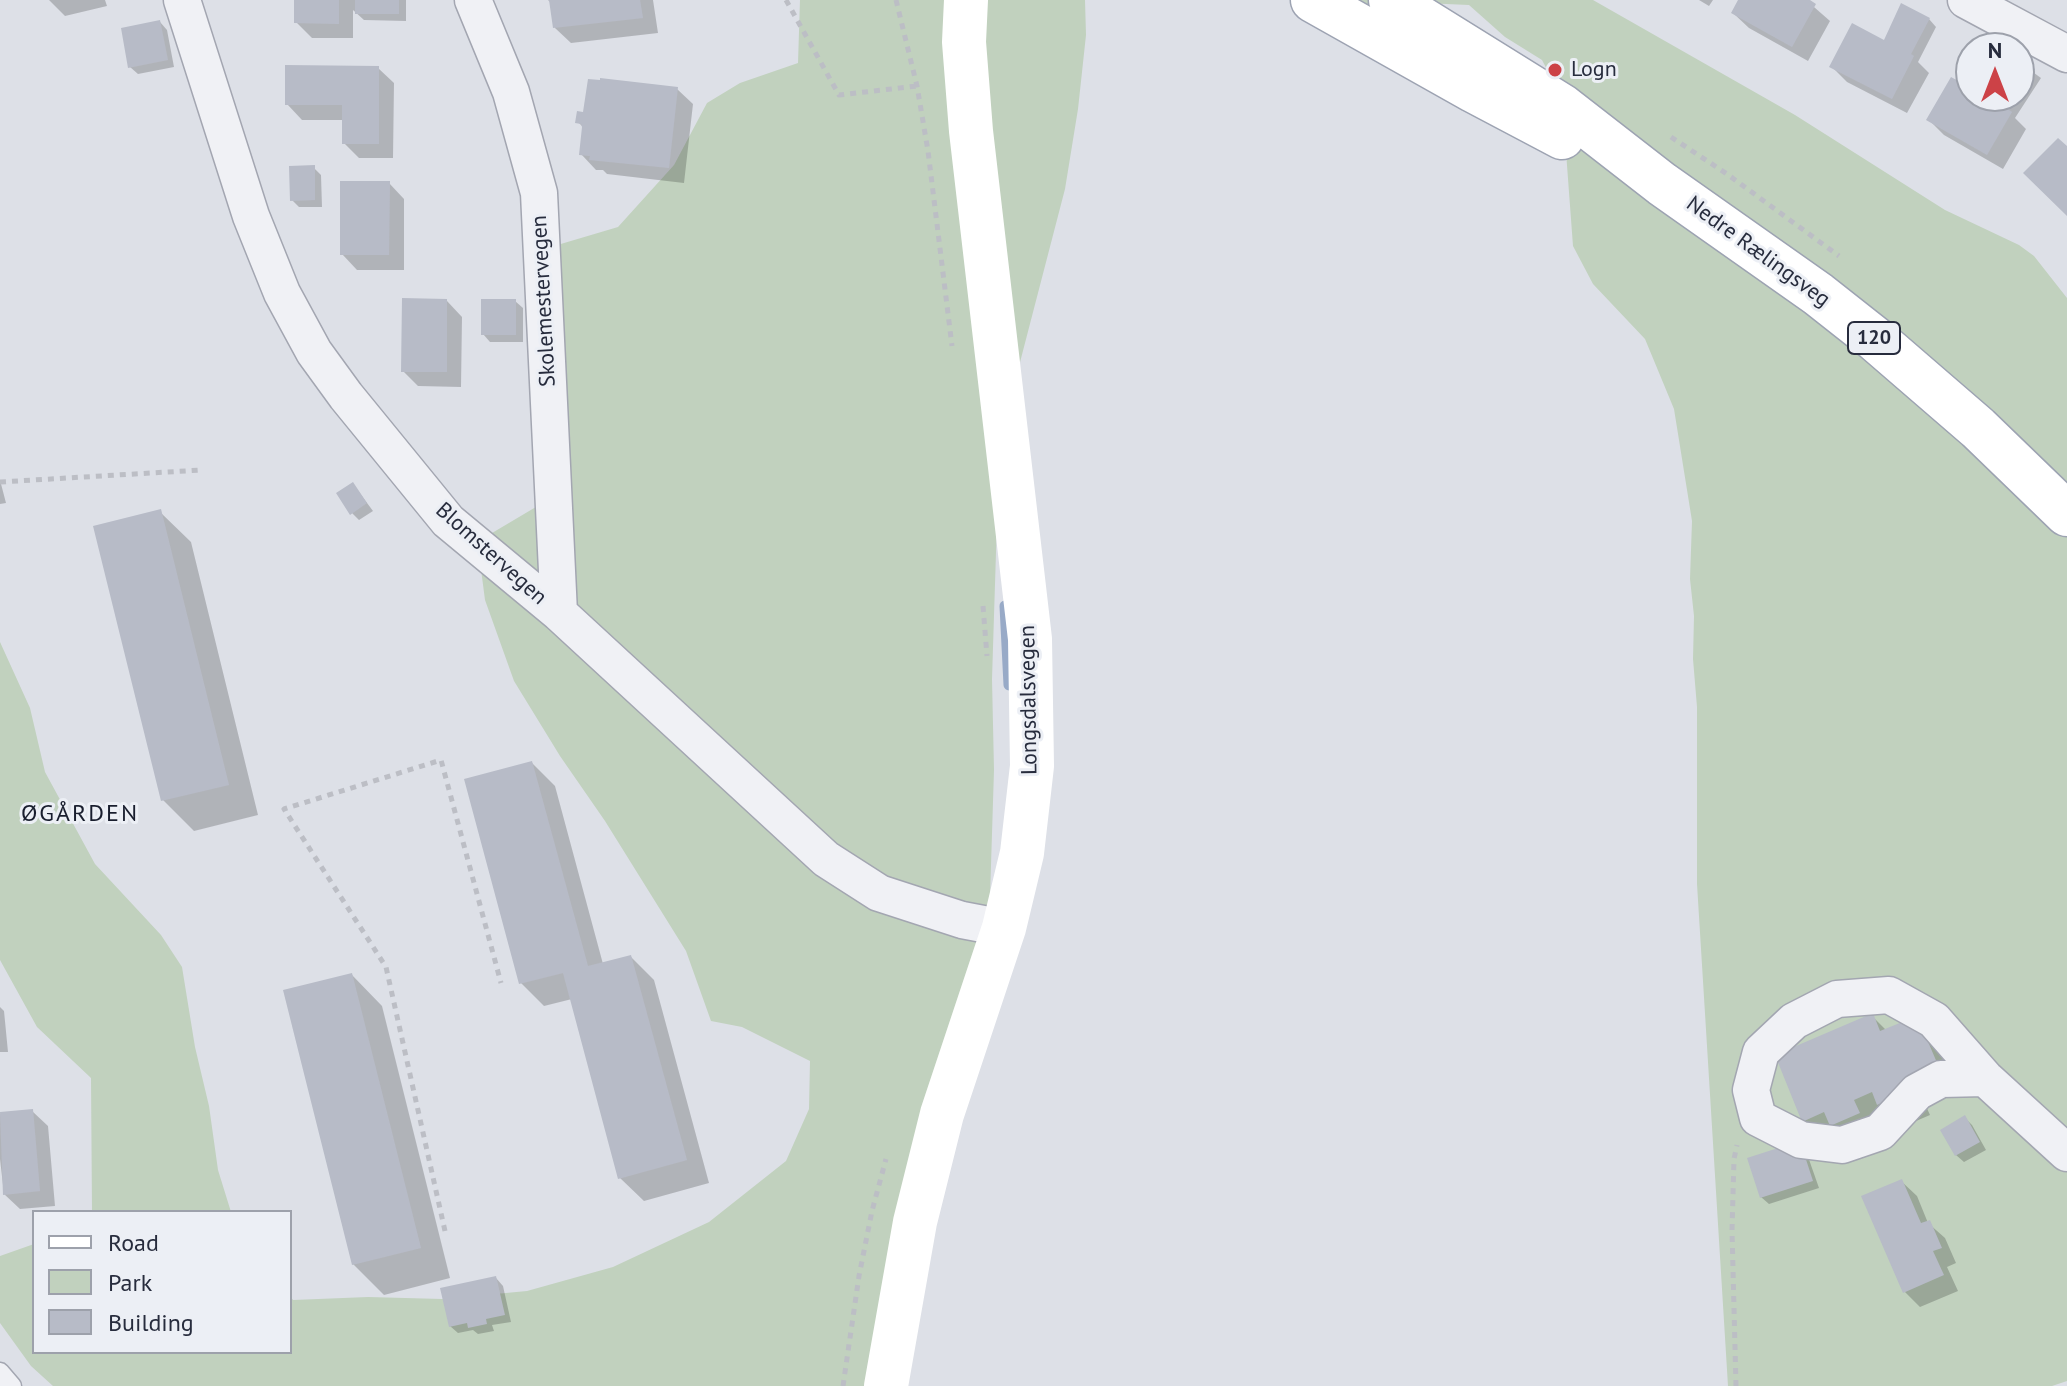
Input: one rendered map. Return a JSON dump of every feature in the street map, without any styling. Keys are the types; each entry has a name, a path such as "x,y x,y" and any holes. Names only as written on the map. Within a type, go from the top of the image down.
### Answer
{"main road":[{"name":"Longsdalsvegen","path":"886,1386 902,1282 926,1173 942,1114 1004,928 1022,853 1032,766 1028,626 965,76 966,0"},
{"name":"Nedre Rælingsveg","path":"1313,0 1534,123 1662,184"},
{"name":"Nedre Rælingsveg","path":"1391,0 1563,107 1662,184 1759,250 1875,339 1978,428 2067,514"}],"street":[{"name":"Blomstervegen","path":"182,0 251,216 282,293 314,352 346,396 448,521 559,613 826,859 879,893 962,920 1004,928"},
{"name":"Skolemestervegen","path":"473,0 511,92 539,193 559,613"},
{"path":"1966,0 2067,54"},
{"path":"1985,1078 1941,1079 1917,1092 1880,1132 1842,1145 1801,1140 1758,1118 1751,1090 1761,1052 1794,1021 1837,999 1889,995 1934,1020 1985,1078 2067,1153"}],"lane":[{"path":"0,1372 12,1386"}],"path":[{"path":"786,0 839,95 917,86"},
{"path":"896,0 917,86 953,348"},
{"path":"0,482 201,470"},
{"path":"982,593 988,660"},
{"path":"445,1231 386,967 284,809 441,760 501,983"},
{"path":"1736,1386 1732,1230 1734,1159 1751,1090"}],"green space":[{"path":"800,0 1085,0 1086,35 1065,189 1005,420 998,489 988,961 874,1386 53,1386 31,1366 0,1323 0,1256 32,1245 32,1354 292,1354 292,1299 442,1299 527,1291 613,1267 709,1222 786,1161 809,1109 810,1061 742,1027 711,1021 686,951 514,681 485,600 476,531 487,536 546,501 554,246 618,227 674,165 707,103 740,83 798,63"},
{"path":"1296,0 1593,0 1795,115 1945,210 2019,245 2034,256 2067,298 2067,1381 2052,1386 1728,1386 1697,884 1697,707 1690,579 1692,521 1674,409 1645,339 1593,284 1573,246 1562,98 1542,60 1505,37 1469,5 1400,2 1326,11"},
{"path":"0,642 30,708 45,772 95,864 161,935 182,967 218,1170 230,1210 92,1210 91,1078 37,1027 0,960"}],"building":[{"path":"294,0 339,0 339,24 294,23"},
{"path":"355,0 399,0 399,14 355,14"},
{"path":"549,0 640,0 643,18 553,28"},
{"path":"1738,0 1810,0 1816,4 1792,47 1731,13"},
{"path":"1901,3 1930,18 1892,99 1829,67 1852,23 1884,40"},
{"path":"160,20 168,60 128,68 121,28"},
{"path":"285,65 379,66 379,144 342,144 342,105 285,105"},
{"path":"1951,77 1955,79 1955,112 2012,112 1987,155 1926,120"},
{"path":"588,79 678,87 669,168 589,160 590,156 579,155 582,127 575,123 577,111 583,112"},
{"path":"2058,138 2067,146 2067,216 2023,173"},
{"path":"315,165 315,200 290,201 289,166"},
{"path":"340,181 390,181 389,255 340,255"},
{"path":"402,298 447,299 447,372 401,372"},
{"path":"481,299 516,299 516,335 481,335"},
{"path":"353,482 367,503 350,515 336,493"},
{"path":"161,509 229,785 161,801 93,526"},
{"path":"532,761 588,966 631,955 687,1160 618,1179 563,973 519,984 464,779"},
{"path":"352,973 421,1248 352,1265 283,990"},
{"path":"1873,1013 1880,1031 1917,1016 1938,1065 1903,1080 1908,1091 1877,1105 1872,1092 1854,1100 1860,1113 1830,1126 1824,1112 1802,1122 1775,1055"},
{"path":"33,1109 40,1191 3,1195 0,1112"},
{"path":"1965,1115 1980,1142 1955,1156 1940,1130"},
{"path":"1800,1141 1813,1181 1760,1198 1747,1158"},
{"path":"1902,1179 1921,1223 1930,1220 1942,1248 1933,1251 1944,1275 1903,1293 1861,1196"},
{"path":"496,1276 505,1315 486,1319 487,1324 468,1328 467,1323 449,1327 440,1288"}],"waterway":[{"path":"1005,606 1009,685"}],"place":[{"name":"Logn","path":"1555,70"}],"district":[{"name":"ØGÅRDEN","path":"80,814"}]}
